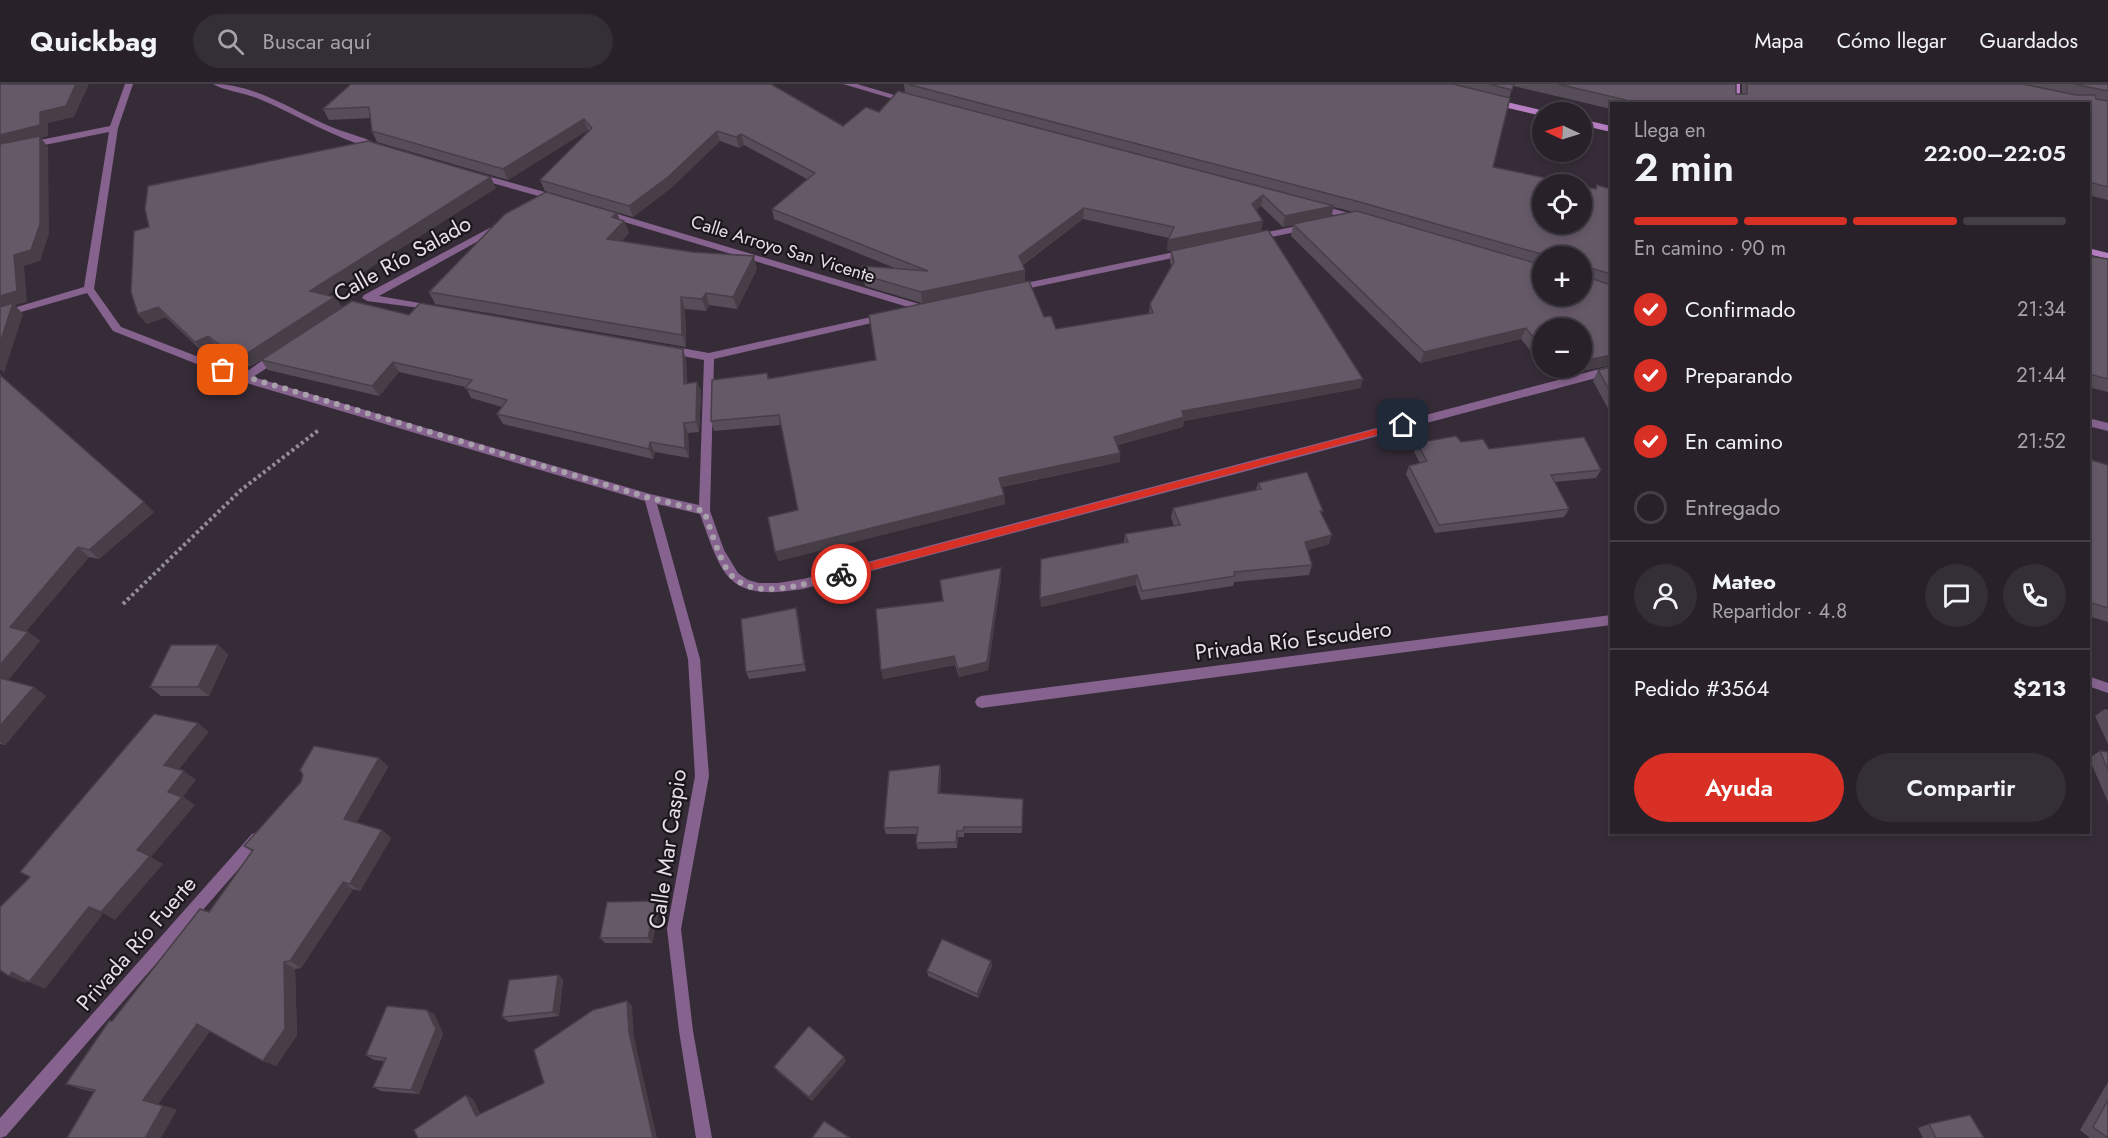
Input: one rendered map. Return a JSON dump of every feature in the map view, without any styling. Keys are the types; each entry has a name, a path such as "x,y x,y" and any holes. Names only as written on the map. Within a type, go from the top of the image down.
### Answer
{"street":[{"path":"129,84 114,128 89,289 117,329 244,378 650,498 704,511"},
{"path":"217,84 234,86 267,98 351,139 384,149"},
{"path":"847,84 916,102"},
{"path":"1736,84 1736,102"},
{"path":"1486,100 1532,111"},
{"path":"1592,125 1610,129"},
{"path":"0,151 114,128"},
{"path":"463,171 564,201"},
{"path":"543,203 553,197"},
{"path":"1308,205 1365,220"},
{"name":"Calle Arroyo San Vicente","path":"598,211 922,308 933,306"},
{"path":"1331,222 1354,217"},
{"name":"Calle Río Salado","path":"358,303 512,219"},
{"path":"1249,239 1319,224"},
{"path":"1004,291 1190,252"},
{"path":"2090,252 2108,256"},
{"path":"0,315 89,289"},
{"path":"368,297 438,309"},
{"path":"662,348 709,357 922,308"},
{"path":"244,378 282,353"},
{"path":"709,357 704,511 728,571 739,582 755,588 777,590 1610,370"},
{"path":"2090,423 2108,428"},
{"name":"Calle Mar Caspio","path":"650,498 694,659 702,776 674,929 686,1031 704,1138"},
{"name":"Privada Río Escudero","path":"981,702 1610,620"},
{"path":"2090,682 2108,688"},
{"name":"Privada Río Fuerte","path":"0,1130 265,829"}],"path":[{"path":"123,604 175,551 241,490 347,408"}],"building":[{"path":"0,84 76,84 66,106 40,112 40,125 0,135"},
{"path":"351,84 771,84 843,126 866,107 879,112 898,91 1334,206 1285,216 1263,195 1252,204 1263,221 1168,240 1174,227 1084,208 1019,256 1025,270 921,292 863,275 862,266 928,271 772,209 815,173 741,134 736,137 717,131 668,177 629,206 540,180 592,128 584,119 503,169 372,131 369,107 323,109"},
{"path":"907,84 1453,84 1510,98 1493,167 1532,175 1532,234 1592,234 1592,188 1596,189 1597,185 1610,189 1610,274 1592,268 1592,246 1532,246 1532,251 1360,202"},
{"path":"1489,84 1514,84 1512,90"},
{"path":"1558,84 1736,84 1736,94 1747,94 1747,84 2023,84 2076,95 2095,95 2096,99 2108,101 2108,187 2090,182 2090,102 1626,102 1626,100"},
{"path":"2074,84 2108,84 2108,91"},
{"path":"40,136 40,224 31,250 14,255 17,291 0,296 0,144"},
{"path":"368,141 491,177 310,291 335,297 243,356 232,354 208,336 195,342 158,307 138,314 131,292 134,231 149,227 145,209 148,186"},
{"path":"546,192 617,213 612,217 624,221 607,239 692,252 754,256 733,297 706,293 702,299 681,297 682,335 429,292 505,214"},
{"path":"1357,211 1532,262 1532,306 1592,306 1592,279 1610,285 1610,355 1592,359 1592,318 1532,318 1532,336 1526,328 1424,352 1293,224"},
{"path":"1268,230 1363,379 1182,411 1184,417 1114,437 1120,453 999,478 1004,495 775,552 768,517 798,510 779,415 711,421 712,380 767,373 768,379 876,360 869,315 1029,281 1044,317 1051,316 1056,329 1153,313 1150,304 1174,262 1171,251"},
{"path":"2090,256 2108,259 2108,379 2090,374"},
{"path":"352,301 409,315 420,303 683,349 684,384 697,382 696,422 684,423 685,448 650,442 649,449 497,414 507,400 465,388 472,380 393,362 372,386 261,360"},
{"path":"13,303 0,343 0,307"},
{"path":"1610,367 1610,391 1598,370"},
{"path":"0,375 144,502 89,550 78,547 10,627 28,632 0,665"},
{"path":"1456,436 1461,442 1483,439 1489,449 1584,437 1601,470 1551,475 1569,509 1439,525 1409,466 1427,461 1417,443"},
{"path":"2090,460 2108,465 2108,608 2090,603"},
{"path":"1307,472 1323,511 1320,511 1332,535 1305,542 1312,565 1234,572 1235,576 1142,591 1137,575 1040,598 1041,559 1128,542 1125,534 1180,525 1173,508 1261,489 1258,483"},
{"path":"1001,568 987,662 958,669 954,656 881,670 876,609 943,601 940,580"},
{"path":"796,608 804,664 746,672 741,619"},
{"path":"171,645 218,645 198,687 150,687"},
{"path":"0,678 34,687 0,726"},
{"path":"154,714 198,723 164,765 184,771 168,792 182,797 137,850 150,856 101,912 89,907 29,982 12,972 9,976 0,970 0,907 30,877 20,872"},
{"path":"314,746 379,758 344,819 382,830 350,884 343,882 290,961 284,962 285,1029 263,1061 197,1024 143,1100 163,1106 145,1138 67,1138 95,1090 66,1084 109,1021 112,1021 200,909 209,912 253,850 244,846 301,782 303,775 300,770"},
{"path":"2100,751 2108,752 2108,770"},
{"path":"940,765 938,793 1023,799 1022,827 964,827 963,831 957,831 956,842 916,843 918,827 884,828 889,771"},
{"path":"656,901 648,938 600,938 607,902"},
{"path":"942,939 991,961 977,994 927,971"},
{"path":"558,975 553,1012 502,1017 509,980"},
{"path":"627,1001 629,1032 653,1138 418,1138 414,1130 466,1095 476,1116 544,1083 534,1050 593,1010"},
{"path":"387,1006 427,1010 436,1029 411,1090 373,1087 386,1058 366,1055"},
{"path":"809,1026 844,1057 809,1097 774,1067"},
{"path":"2108,1100 2108,1138 2093,1127"},
{"path":"1970,1115 1984,1138 1936,1138 1929,1124"},
{"path":"824,1121 850,1138 812,1138"}],"way so far":[{"path":"223,370 650,498 704,511 728,571 739,582 755,588 777,590 841,574"}],"route":[{"path":"841,574 1403,425"}]}
